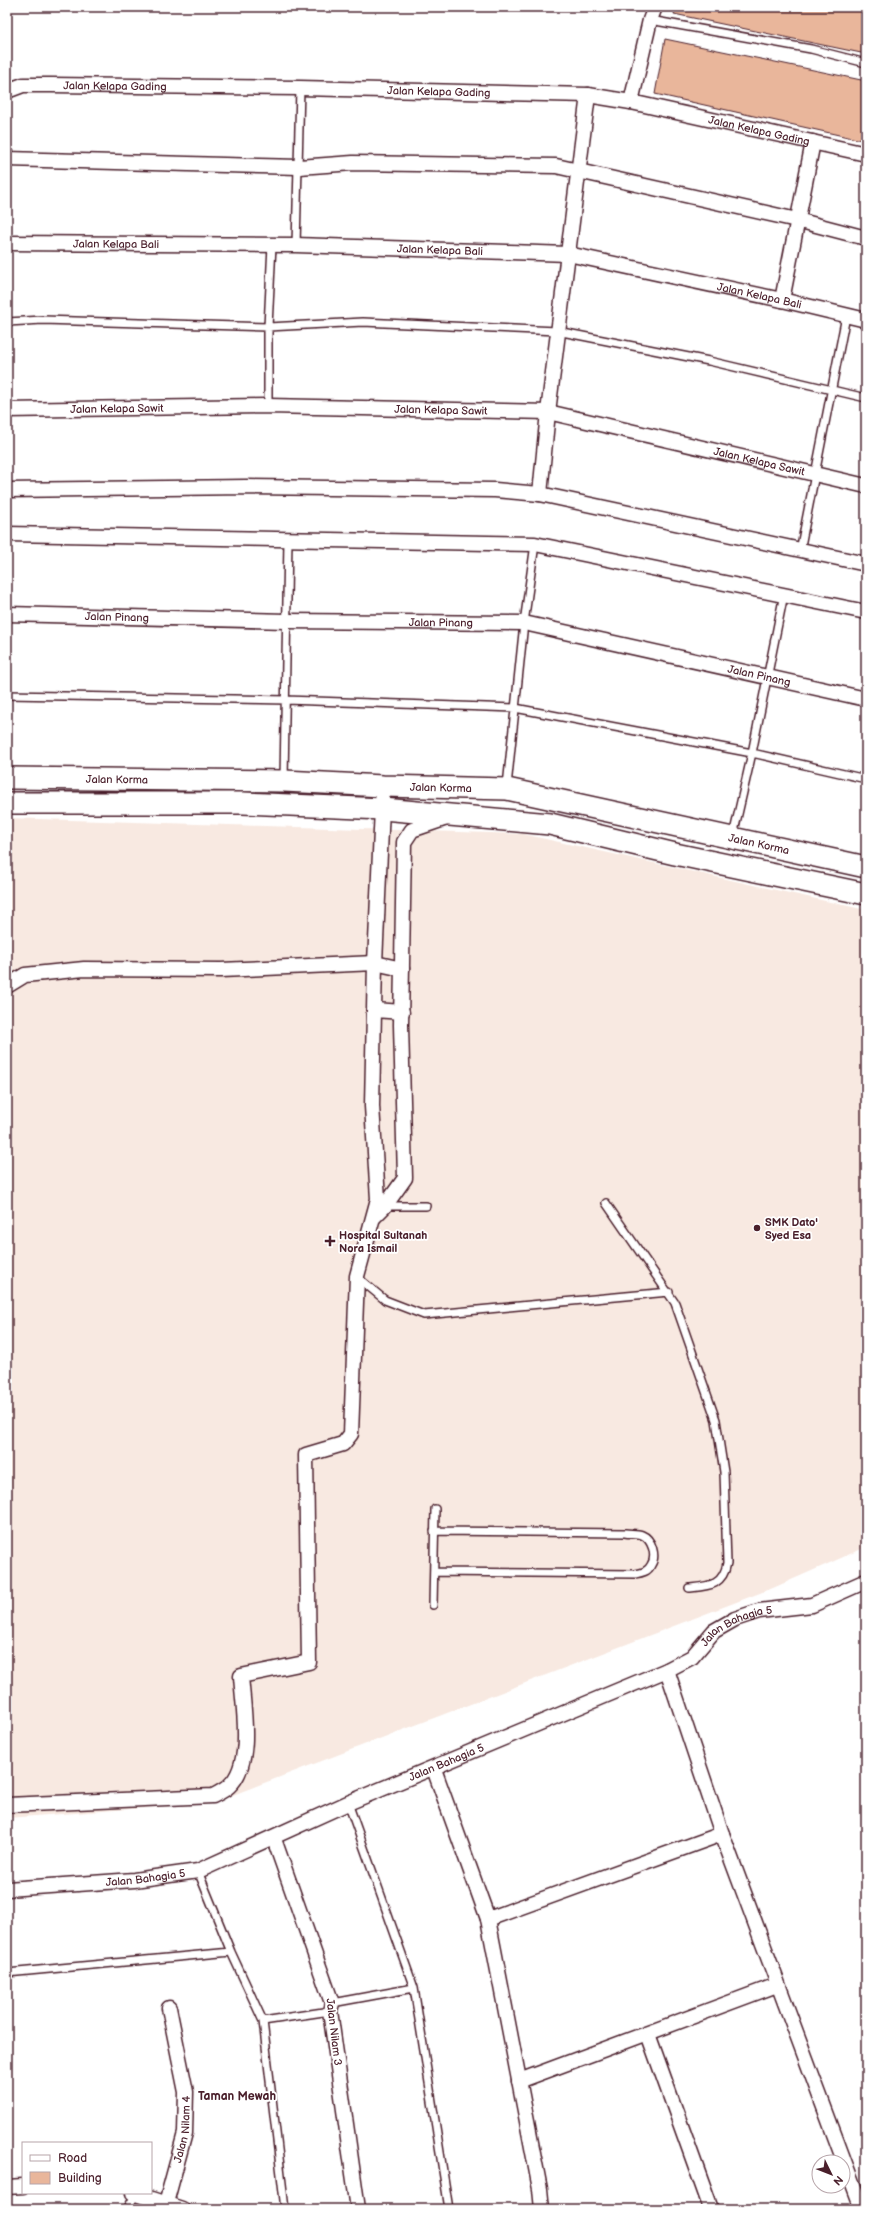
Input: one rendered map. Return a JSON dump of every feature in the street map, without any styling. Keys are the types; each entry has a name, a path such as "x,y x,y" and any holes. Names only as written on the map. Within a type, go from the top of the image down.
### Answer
{"street":[{"path":"632,102 650,20 655,7"},
{"name":"Jalan Kelapa Gading","path":"7,91 23,85 300,88 588,96 632,102 866,154"},
{"path":"540,494 548,412 588,96"},
{"path":"782,300 813,142"},
{"path":"7,159 299,167 360,163 556,166 797,220 866,238"},
{"name":"Jalan Kelapa Bali","path":"7,243 296,245 568,254 782,300 866,320"},
{"name":"Jalan Kelapa Sawit","path":"7,410 268,406 548,412 866,486"},
{"path":"7,490 246,487 495,490 540,494 866,564"},
{"path":"7,534 288,538 535,544 866,612"},
{"name":"Jalan Pinang","path":"7,614 286,621 524,623 766,675 866,699"},
{"name":"Jalan Korma","path":"7,778 284,781 383,786 507,788 866,867"},
{"path":"382,1203 372,1106 375,963 383,786"},
{"path":"7,803 243,803 383,809 550,824 675,854 866,894"},
{"path":"7,1805 214,1796 229,1787 236,1778 245,1755 242,1676 309,1662 306,1455 342,1444 351,1434 357,1276 372,1218 382,1203 404,1178 402,969 404,842 412,830 452,816"},
{"path":"7,986 25,975 84,969 221,970 375,963 402,969"},
{"path":"375,1010 402,1012"},
{"name":"Jalan Bahagia 5","path":"7,1889 134,1880 198,1871 274,1839 348,1803 434,1769 667,1670 692,1657 714,1632 735,1619 759,1611 812,1605 866,1581"},
{"path":"667,1670 722,1834 777,1985 862,2209"},
{"path":"434,1769 488,1919 540,2189 542,2209"},
{"path":"488,1919 722,1834"},
{"name":"Jalan Nilam 3","path":"274,1839 331,2007 358,2209"},
{"path":"519,2080 648,2034 777,1985"},
{"name":"Jalan Nilam 4","path":"166,2203 184,2133 186,2092 169,2008"},
{"path":"648,2034 711,2209"},
{"path":"7,2187 22,2186"},
{"path":"137,2194 182,2209"}],"lane":[{"path":"650,20 811,49 866,63"},
{"path":"296,245 300,88"},
{"path":"268,406 268,327 272,245"},
{"path":"800,551 814,474 833,390 846,316"},
{"path":"7,322 43,320 268,327 363,322 558,331 709,361 866,398"},
{"path":"284,781 288,538"},
{"path":"507,788 524,623 535,544"},
{"path":"732,838 752,753 766,675 784,594"},
{"path":"7,695 286,700 515,708 752,753 866,779"},
{"path":"382,1203 426,1206"},
{"path":"606,1203 669,1292 675,1303 716,1420 724,1472 727,1563 725,1574 717,1583 689,1588"},
{"path":"357,1276 384,1300 424,1315 669,1292"},
{"path":"433,1605 435,1509"},
{"path":"434,1531 626,1533 641,1535 650,1541 653,1552 652,1565 646,1572 635,1574 434,1572"},
{"path":"348,1803 414,1988 449,2209"},
{"path":"198,1871 230,1952 264,2021 285,2209"},
{"path":"7,1973 230,1952"},
{"path":"264,2021 414,1988"},
{"path":"127,2209 134,2194"}],"shaded area":[{"name":"Hospital Sultanah Nora Ismail","path":"7,818 523,834 866,910 866,1547 773,1588 212,1803 7,1818"}],"building":[{"path":"676,7 866,7 866,54 674,14"},
{"path":"665,39 866,81 866,141 655,94"}],"place":[{"name":"SMK Dato' Syed Esa","path":"757,1228"},
{"name":"Hospital Sultanah Nora Ismail","path":"330,1241"}],"district":[{"name":"Taman Mewah","path":"237,2096"}]}
